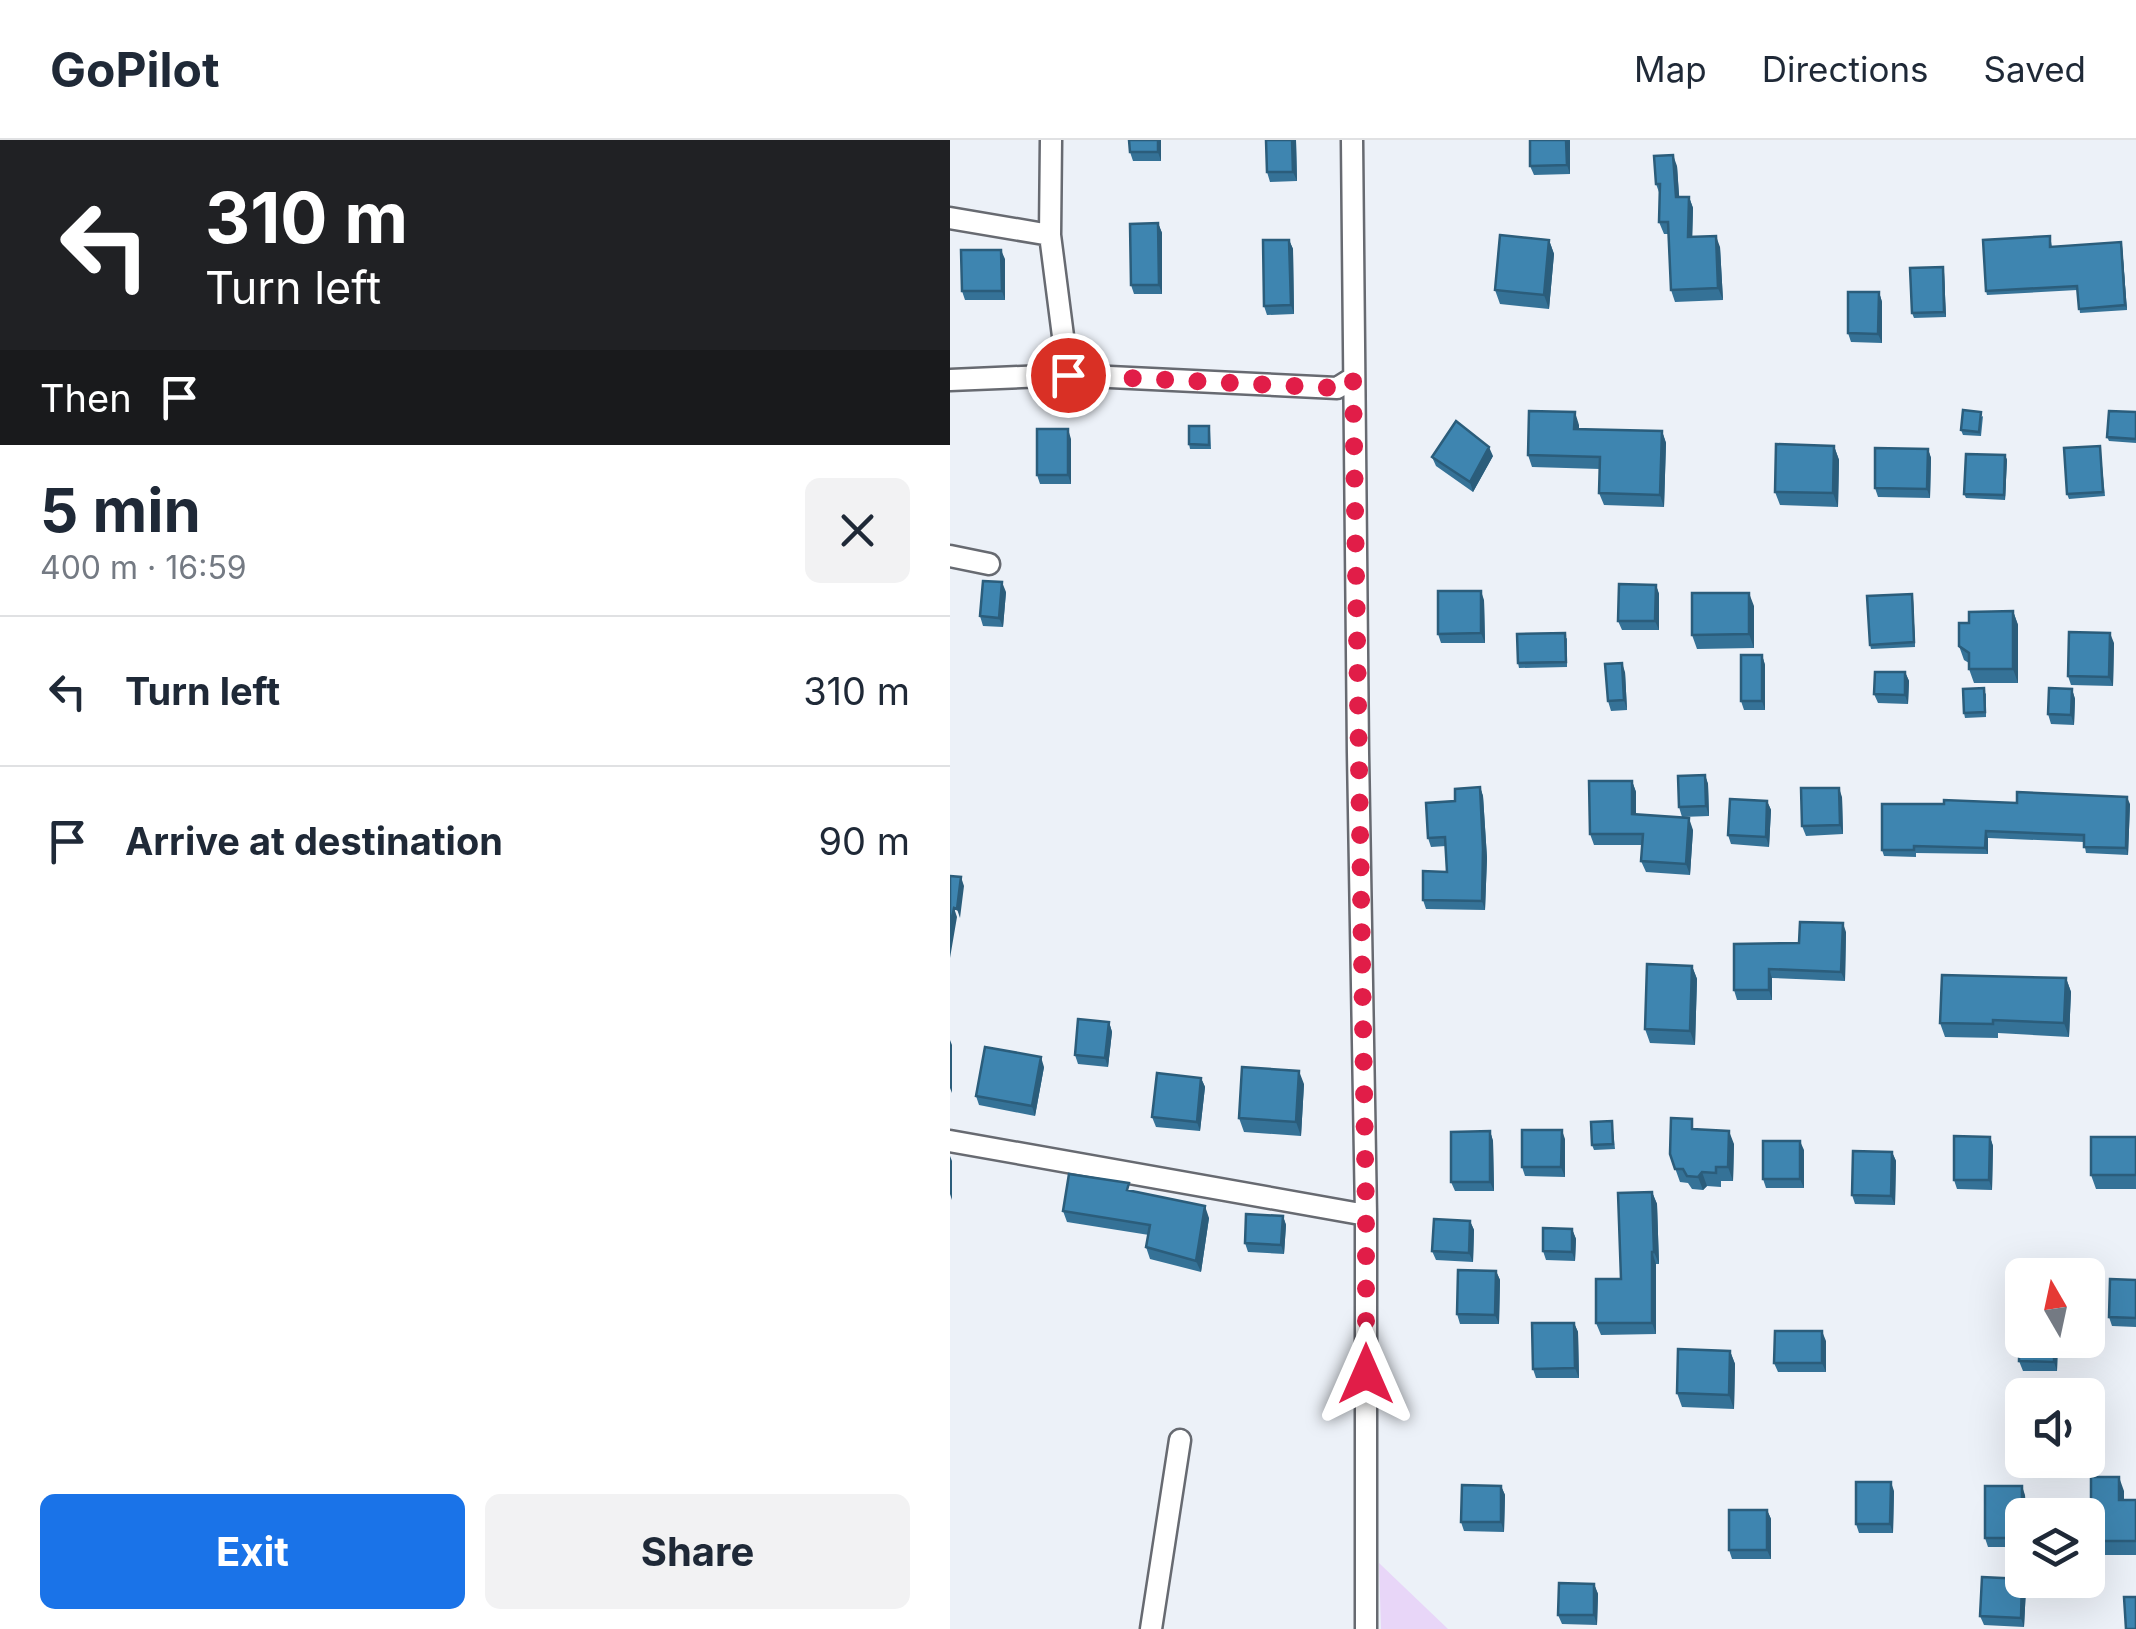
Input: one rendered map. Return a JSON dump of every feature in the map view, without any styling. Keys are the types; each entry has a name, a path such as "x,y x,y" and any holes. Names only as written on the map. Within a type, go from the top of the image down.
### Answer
{"street":[{"path":"1051,140 1050,235 1068,375"},
{"path":"1352,140 1366,1216 1366,1629"},
{"path":"950,218 1050,235"},
{"path":"950,380 1068,375 1337,388 1353,378"},
{"path":"950,556 989,564"},
{"path":"950,1141 1366,1216"},
{"path":"1150,1629 1180,1440"}],"shaded area":[{"path":"1379,1563 1448,1629 1381,1629"}],"building":[{"path":"1129,140 1158,140 1158,152 1130,152"},
{"path":"1266,140 1292,140 1293,172 1267,172"},
{"path":"1530,140 1566,140 1567,165 1530,166"},
{"path":"1673,155 1676,197 1689,197 1688,237 1716,236 1718,288 1671,290 1668,222 1659,222 1660,184 1656,184 1654,156"},
{"path":"1158,223 1159,285 1131,285 1130,224"},
{"path":"1500,235 1549,240 1544,295 1495,290"},
{"path":"2050,236 2050,247 2121,242 2125,305 2079,309 2077,286 1986,291 1983,240"},
{"path":"1263,240 1289,240 1291,305 1264,306"},
{"path":"961,250 1001,250 1002,291 962,291"},
{"path":"1943,267 1944,312 1912,313 1910,268"},
{"path":"1848,292 1879,292 1878,334 1848,333"},
{"path":"1963,410 1981,412 1979,432 1961,430"},
{"path":"1529,411 1575,412 1574,429 1662,431 1660,495 1599,493 1600,457 1528,455"},
{"path":"2109,411 2136,412 2136,439 2107,437"},
{"path":"1456,421 1489,447 1470,482 1432,457"},
{"path":"1189,426 1209,426 1209,445 1189,444"},
{"path":"1037,429 1068,429 1068,475 1037,475"},
{"path":"1776,444 1834,446 1833,493 1775,492"},
{"path":"2100,446 2103,492 2067,494 2064,448"},
{"path":"1875,448 1928,449 1927,489 1875,488"},
{"path":"1966,454 2005,455 2004,495 1964,494"},
{"path":"983,581 1002,582 999,618 980,616"},
{"path":"1619,584 1656,585 1655,621 1618,621"},
{"path":"1438,591 1481,591 1481,633 1438,634"},
{"path":"1692,593 1749,593 1749,634 1692,635"},
{"path":"1912,594 1914,642 1870,645 1867,596"},
{"path":"2013,611 2013,669 1969,669 1969,653 1959,646 1959,623 1969,623 1969,612"},
{"path":"2069,632 2110,633 2109,677 2068,676"},
{"path":"1565,633 1566,662 1518,663 1517,634"},
{"path":"1741,655 1762,655 1762,701 1741,701"},
{"path":"1622,663 1624,700 1608,701 1605,664"},
{"path":"1875,672 1905,672 1905,695 1874,694"},
{"path":"1984,688 1985,712 1964,713 1963,689"},
{"path":"2049,688 2072,689 2071,715 2048,714"},
{"path":"1705,775 1706,806 1679,807 1678,776"},
{"path":"1589,781 1632,781 1632,814 1689,818 1686,864 1641,861 1643,834 1590,834"},
{"path":"1480,787 1482,901 1423,900 1423,871 1447,872 1445,837 1428,838 1426,803 1455,801 1455,789"},
{"path":"1801,788 1839,788 1840,825 1802,826"},
{"path":"2017,792 2127,797 2126,848 2084,847 2084,835 1986,831 1985,848 1914,846 1914,850 1882,850 1882,804 1944,804 1944,800 2017,803"},
{"path":"1730,799 1767,801 1766,837 1728,835"},
{"path":"950,876 961,877 950,929"},
{"path":"1800,922 1843,923 1841,972 1769,969 1769,990 1734,990 1734,944 1799,943"},
{"path":"1647,964 1692,966 1690,1031 1645,1029"},
{"path":"1942,975 2066,978 2064,1023 1940,1023"},
{"path":"1078,1019 1109,1022 1105,1058 1075,1055"},
{"path":"985,1047 1041,1057 1032,1106 976,1096"},
{"path":"1242,1067 1299,1071 1296,1122 1239,1118"},
{"path":"1157,1073 1201,1078 1197,1122 1152,1117"},
{"path":"1671,1118 1692,1119 1692,1129 1729,1131 1728,1167 1716,1167 1716,1173 1702,1172 1698,1177 1675,1169 1670,1154"},
{"path":"1612,1121 1613,1144 1592,1145 1591,1122"},
{"path":"1522,1130 1562,1130 1561,1167 1522,1167"},
{"path":"1490,1131 1490,1182 1451,1182 1451,1132"},
{"path":"1954,1136 1990,1137 1989,1180 1954,1180"},
{"path":"2091,1137 2136,1137 2136,1175 2091,1175"},
{"path":"1763,1141 1800,1141 1800,1179 1763,1179"},
{"path":"1853,1151 1892,1152 1891,1196 1852,1195"},
{"path":"1069,1174 1129,1183 1127,1190 1205,1206 1196,1261 1146,1247 1150,1225 1063,1211"},
{"path":"1652,1192 1652,1323 1596,1323 1596,1279 1621,1279 1618,1193"},
{"path":"1246,1214 1283,1216 1281,1245 1245,1243"},
{"path":"1434,1219 1470,1221 1469,1253 1432,1251"},
{"path":"1543,1228 1572,1229 1572,1252 1543,1251"},
{"path":"1458,1270 1496,1271 1495,1315 1457,1314"},
{"path":"2110,1279 2136,1280 2136,1318 2109,1317"},
{"path":"1532,1323 1574,1323 1575,1368 1533,1369"},
{"path":"1775,1331 1822,1331 1822,1363 1774,1363"},
{"path":"1678,1349 1730,1351 1729,1395 1677,1393"},
{"path":"2019,1358 2054,1358 2054,1362"},
{"path":"2119,1477 2119,1500 2136,1500 2136,1541 2105,1541 2105,1498 2091,1498 2091,1478"},
{"path":"1856,1482 1891,1482 1890,1524 1856,1524"},
{"path":"1462,1485 1501,1486 1501,1522 1461,1522"},
{"path":"1985,1486 2022,1486 2022,1498 2005,1498 2005,1538 1985,1538"},
{"path":"1729,1510 1767,1510 1767,1550 1729,1550"},
{"path":"1982,1577 2005,1578 2005,1598 2022,1598 2021,1618 1980,1616"},
{"path":"1559,1583 1594,1584 1594,1615 1558,1615"},
{"path":"2124,1597 2136,1597 2136,1629 2126,1629"}],"route":[{"path":"1068,375 1337,388 1353,378 1366,1374"}]}
